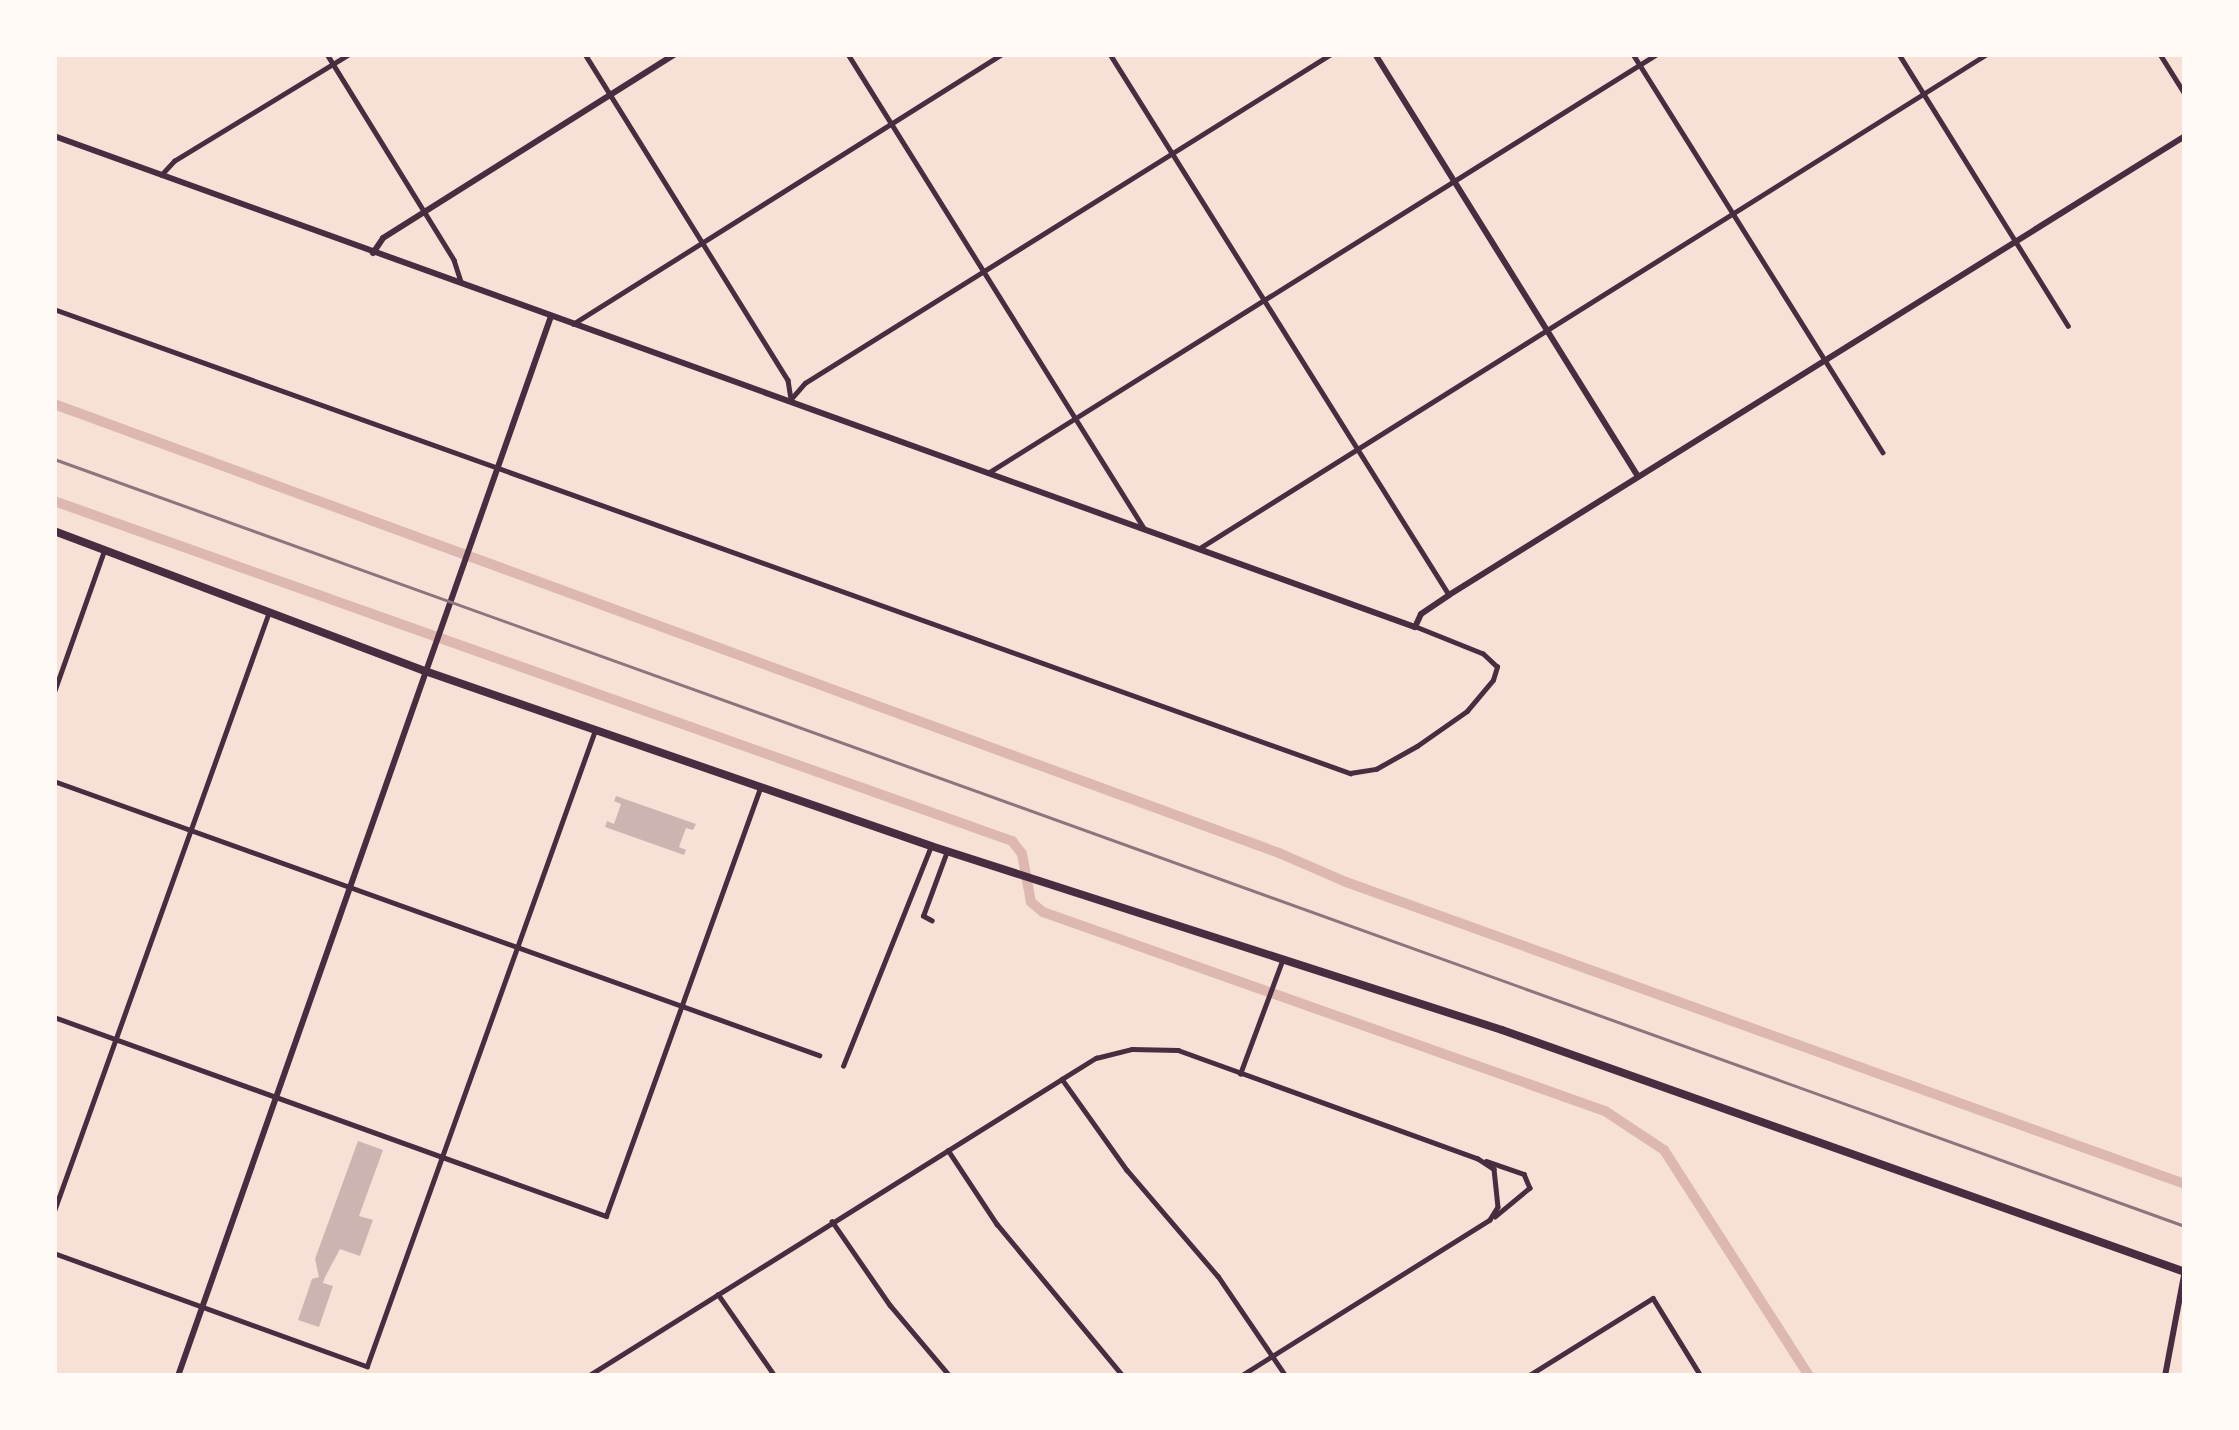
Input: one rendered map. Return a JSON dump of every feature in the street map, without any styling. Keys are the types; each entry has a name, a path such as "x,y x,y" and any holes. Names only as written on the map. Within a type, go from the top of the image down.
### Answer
{"main road":[{"path":"54,531 425,671 931,846 1674,1089 2185,1271"}],"street":[{"path":"327,54 425,211 462,283"},
{"path":"161,175 174,161 349,54"},
{"path":"585,54 788,380 791,399"},
{"path":"373,253 383,238 675,54"},
{"path":"848,54 1145,529"},
{"path":"573,323 1002,54"},
{"path":"1110,54 1449,595"},
{"path":"791,399 805,383 1331,54"},
{"path":"1375,54 1638,476"},
{"path":"1634,54 1883,452"},
{"path":"988,473 1657,54"},
{"path":"1899,54 2068,326"},
{"path":"1201,548 1988,54"},
{"path":"2160,54 2185,94"},
{"path":"54,136 1201,548 1483,654 1497,667 1486,694 1467,711 1376,769 1351,773 54,309"},
{"path":"1415,627 1420,614 1449,595 2185,136"},
{"path":"178,1376 551,316"},
{"path":"54,692 105,549"},
{"path":"54,1211 269,610"},
{"path":"54,1253 367,1366 596,727"},
{"path":"54,782 819,1055"},
{"path":"54,1017 607,1216 761,785"},
{"path":"843,1066 931,846"},
{"path":"932,921 923,916 947,851"},
{"path":"1240,1074 1283,958"},
{"path":"588,1376 1096,1058 1132,1048 1178,1050 1524,1174 1530,1188 1490,1220 1241,1376"},
{"path":"1062,1079 1127,1171 1218,1276 1286,1376"},
{"path":"948,1150 997,1224 1123,1376"},
{"path":"1477,1158 1493,1169 1499,1188 1490,1220"},
{"path":"832,1221 890,1305 950,1376"},
{"path":"2165,1376 2185,1271"},
{"path":"718,1294 775,1376"},
{"path":"1528,1376 1652,1298 1701,1376"},
{"path":"603,1367 608,1376"}],"building":[{"path":"616,796 696,824 693,830 686,828 679,847 686,850 684,855 605,827 607,821 614,824 621,804 614,801"},
{"path":"358,1141 383,1150 359,1216 373,1220 360,1256 340,1249 325,1277 323,1283 333,1286 319,1327 298,1320 312,1279 319,1277 315,1259"}],"waterway":[{"path":"54,404 1279,853 1346,882 2185,1184"},
{"path":"54,501 1012,841 1022,854 1031,902 1043,912 1605,1111 1664,1150 1809,1376"}],"railway":[{"path":"54,459 2185,1226"}]}
